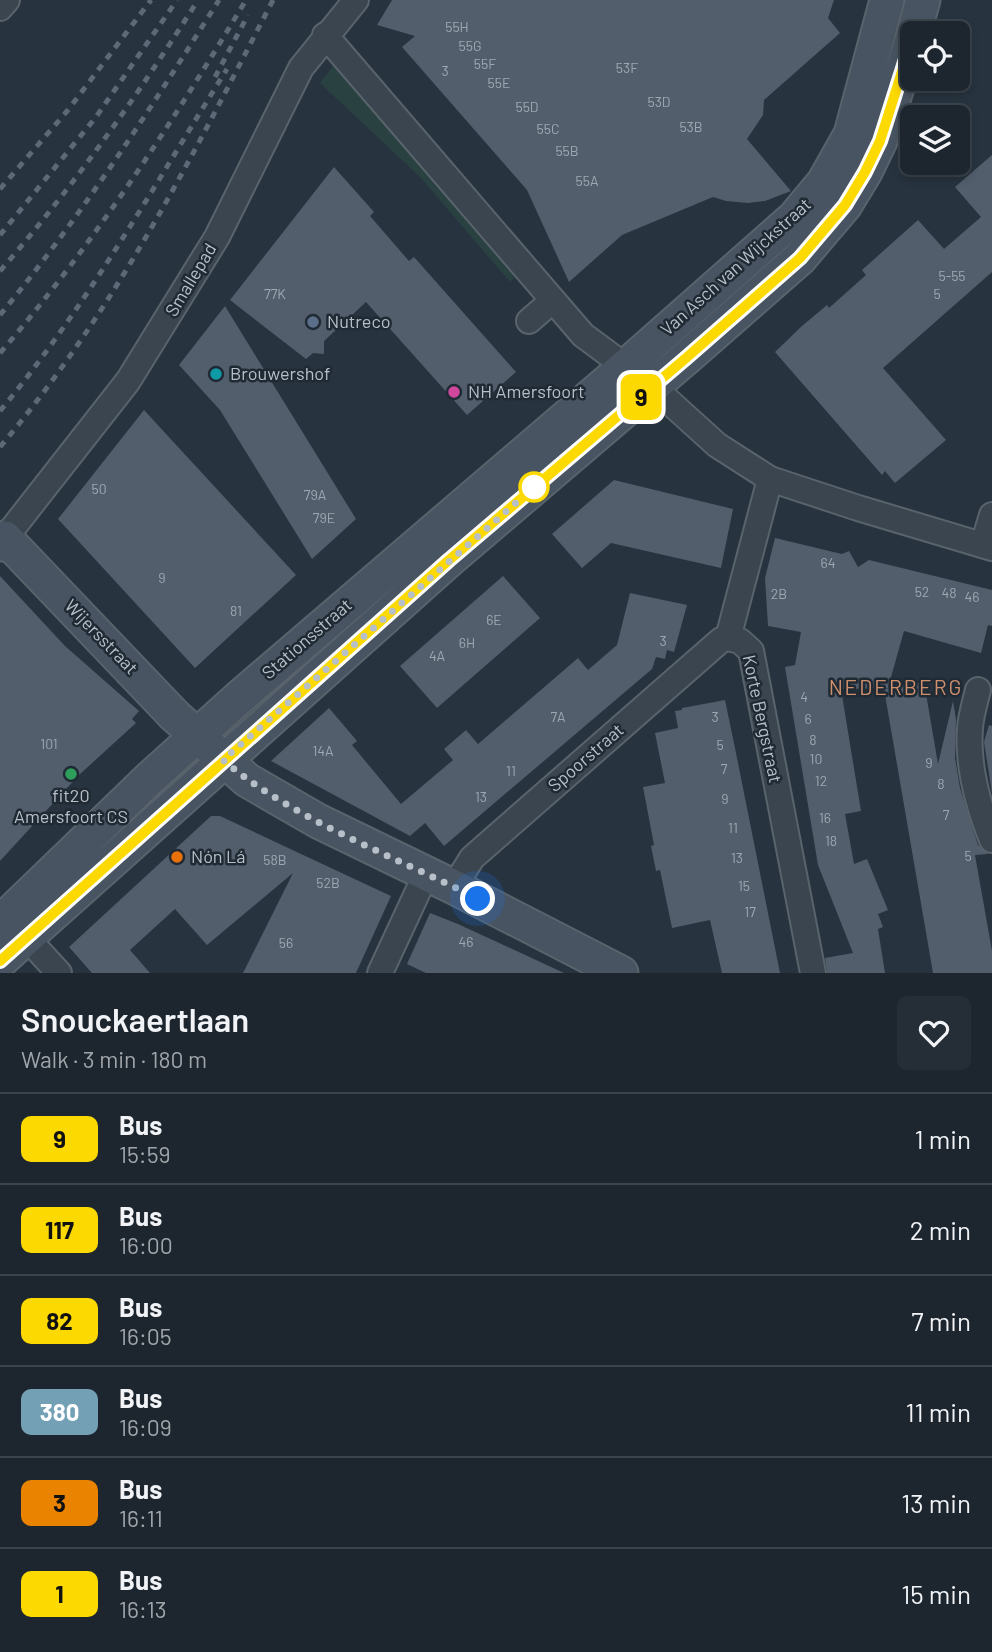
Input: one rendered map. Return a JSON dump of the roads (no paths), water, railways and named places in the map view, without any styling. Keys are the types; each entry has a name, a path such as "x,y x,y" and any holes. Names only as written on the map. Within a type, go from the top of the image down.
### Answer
{"main road":[{"name":"Van Asch van Wijckstraat","path":"625,366 794,218 824,182 851,134 887,0"},
{"path":"917,21 923,0"},
{"name":"Van Asch van Wijckstraat","path":"653,387 800,258 845,205 880,141 900,78"},
{"name":"Stationsstraat","path":"0,961 13,930 197,736 240,696 625,366"},
{"name":"Stationsstraat","path":"13,930 223,760 449,560 653,387"},
{"name":"Wijersstraat","path":"3,541 197,736 265,792 621,973"}],"street":[{"path":"0,8 7,0"},
{"name":"Smallepad","path":"3,541 128,381 217,237 301,68 356,0"},
{"path":"325,36 589,340 653,387 717,445 771,479 988,546 992,515"},
{"path":"529,321 552,300"},
{"name":"Korte Bergstraat","path":"771,479 728,638 740,640 751,651 813,973"},
{"name":"Spoorstraat","path":"380,973 440,880 472,858 721,640 728,638"},
{"path":"978,690 970,727 971,762 982,814 992,840"},
{"path":"13,930 59,973"}],"railway":[{"path":"0,189 68,110 151,0"},
{"path":"0,235 96,117 177,0"},
{"path":"0,271 54,206 104,139 198,0"},
{"path":"0,315 87,200 141,122 219,0"},
{"path":"0,353 35,312 100,226 190,92 246,0"},
{"path":"0,447 42,395 116,287 181,175 273,0"},
{"path":"215,77 248,15"},
{"path":"0,411 32,371 91,287 227,69"}],"place":[{"name":"Nutreco","path":"313,322"},
{"name":"Brouwershof","path":"216,374"},
{"name":"NH Amersfoort","path":"454,392"},
{"name":"fit20 Amersfoort CS","path":"71,774"},
{"name":"Nón Lá","path":"177,857"}],"district":[{"name":"NEDERBERG","path":"896,688"}]}
